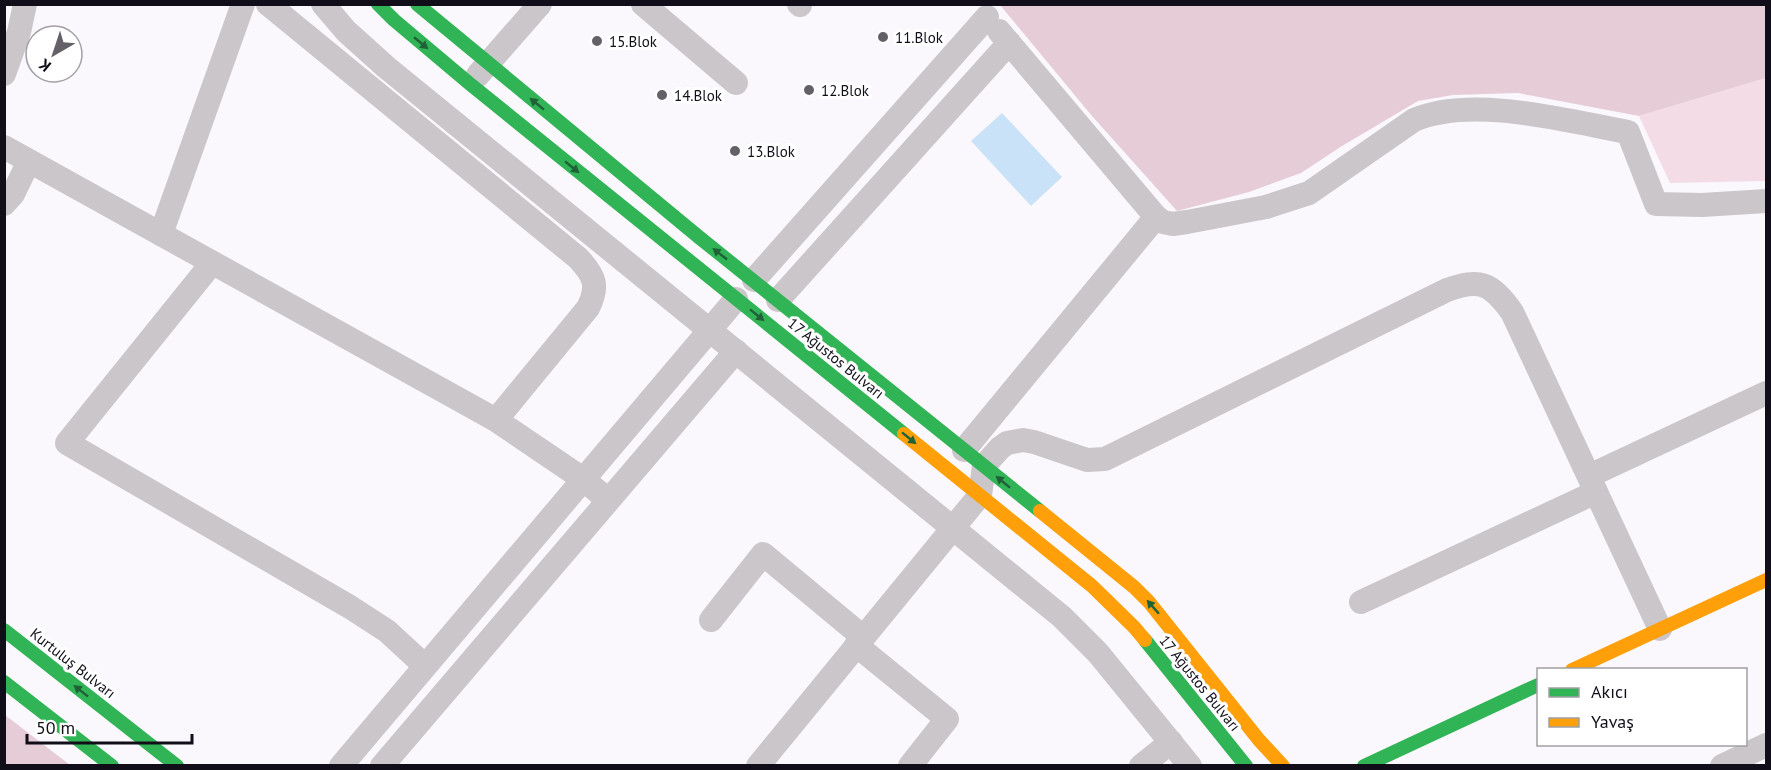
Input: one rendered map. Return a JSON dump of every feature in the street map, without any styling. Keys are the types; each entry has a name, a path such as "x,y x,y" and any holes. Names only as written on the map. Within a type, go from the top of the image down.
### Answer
{"main road":[{"name":"17 Ağustos Bulvarı","path":"378,4 470,84 980,495 1114,606 1134,627 1246,765"},
{"name":"17 Ağustos Bulvarı","path":"417,4 778,300 1110,567 1149,602 1259,740 1283,765"},
{"path":"1574,668 1767,580"},
{"name":"Kurtuluş Bulvarı","path":"4,630 177,765"},
{"path":"4,682 112,765"},
{"path":"1364,765 1537,686"}],"street":[{"path":"4,74 20,32 25,4"},
{"path":"161,234 243,4"},
{"path":"268,4 578,258 591,274 595,291 588,308 496,420"},
{"path":"322,4 373,56 953,527 1081,635 1118,676 1190,765"},
{"path":"470,84 540,4"},
{"path":"643,4 736,83"},
{"path":"754,280 982,11 1156,218 1163,222 1173,224 1187,222 1266,207 1309,193 1414,120 1441,112 1474,110 1523,113 1628,132 1656,204 1702,206 1767,201"},
{"path":"778,300 1009,43"},
{"path":"4,147 496,420 583,479 608,500"},
{"path":"4,204 13,194 29,161"},
{"path":"964,450 1156,218"},
{"path":"212,263 67,443 350,607 387,631 425,666"},
{"path":"758,765 980,495 984,466 1007,443 1023,440 1087,460 1105,459 1447,290 1474,283 1496,293 1512,312 1660,629"},
{"path":"341,765 736,299"},
{"path":"382,765 736,351"},
{"path":"1360,602 1767,393"},
{"path":"711,620 763,554 947,719 909,765"},
{"path":"442,646 466,667"},
{"path":"1141,765 1171,742"},
{"path":"1722,765 1767,745"}],"shaded area":[{"path":"1000,5 1766,5 1766,78 1639,116 1518,93 1453,95 1418,101 1301,173 1249,192 1177,211 1092,116"},
{"path":"1766,78 1766,181 1670,183 1639,116"},
{"path":"5,715 70,765 5,765"}],"water":[{"path":"1002,113 1062,177 1031,206 971,141"}],"traffic: fast":[{"path":"378,4 470,84 904,434"},
{"path":"417,4 700,238 1040,511"},
{"path":"4,630 177,766"},
{"path":"1145,640 1246,766"},
{"path":"4,682 112,766"},
{"path":"1364,766 1537,685"}],"traffic: slow":[{"path":"904,434 1092,586 1145,640"},
{"path":"1040,511 1134,587 1149,602 1259,740 1283,766"},
{"path":"1576,668 1766,580"}],"place":[{"name":"11.Blok","path":"883,37"},
{"name":"15.Blok","path":"597,41"},
{"name":"12.Blok","path":"809,90"},
{"name":"14.Blok","path":"662,95"},
{"name":"13.Blok","path":"735,151"}]}
